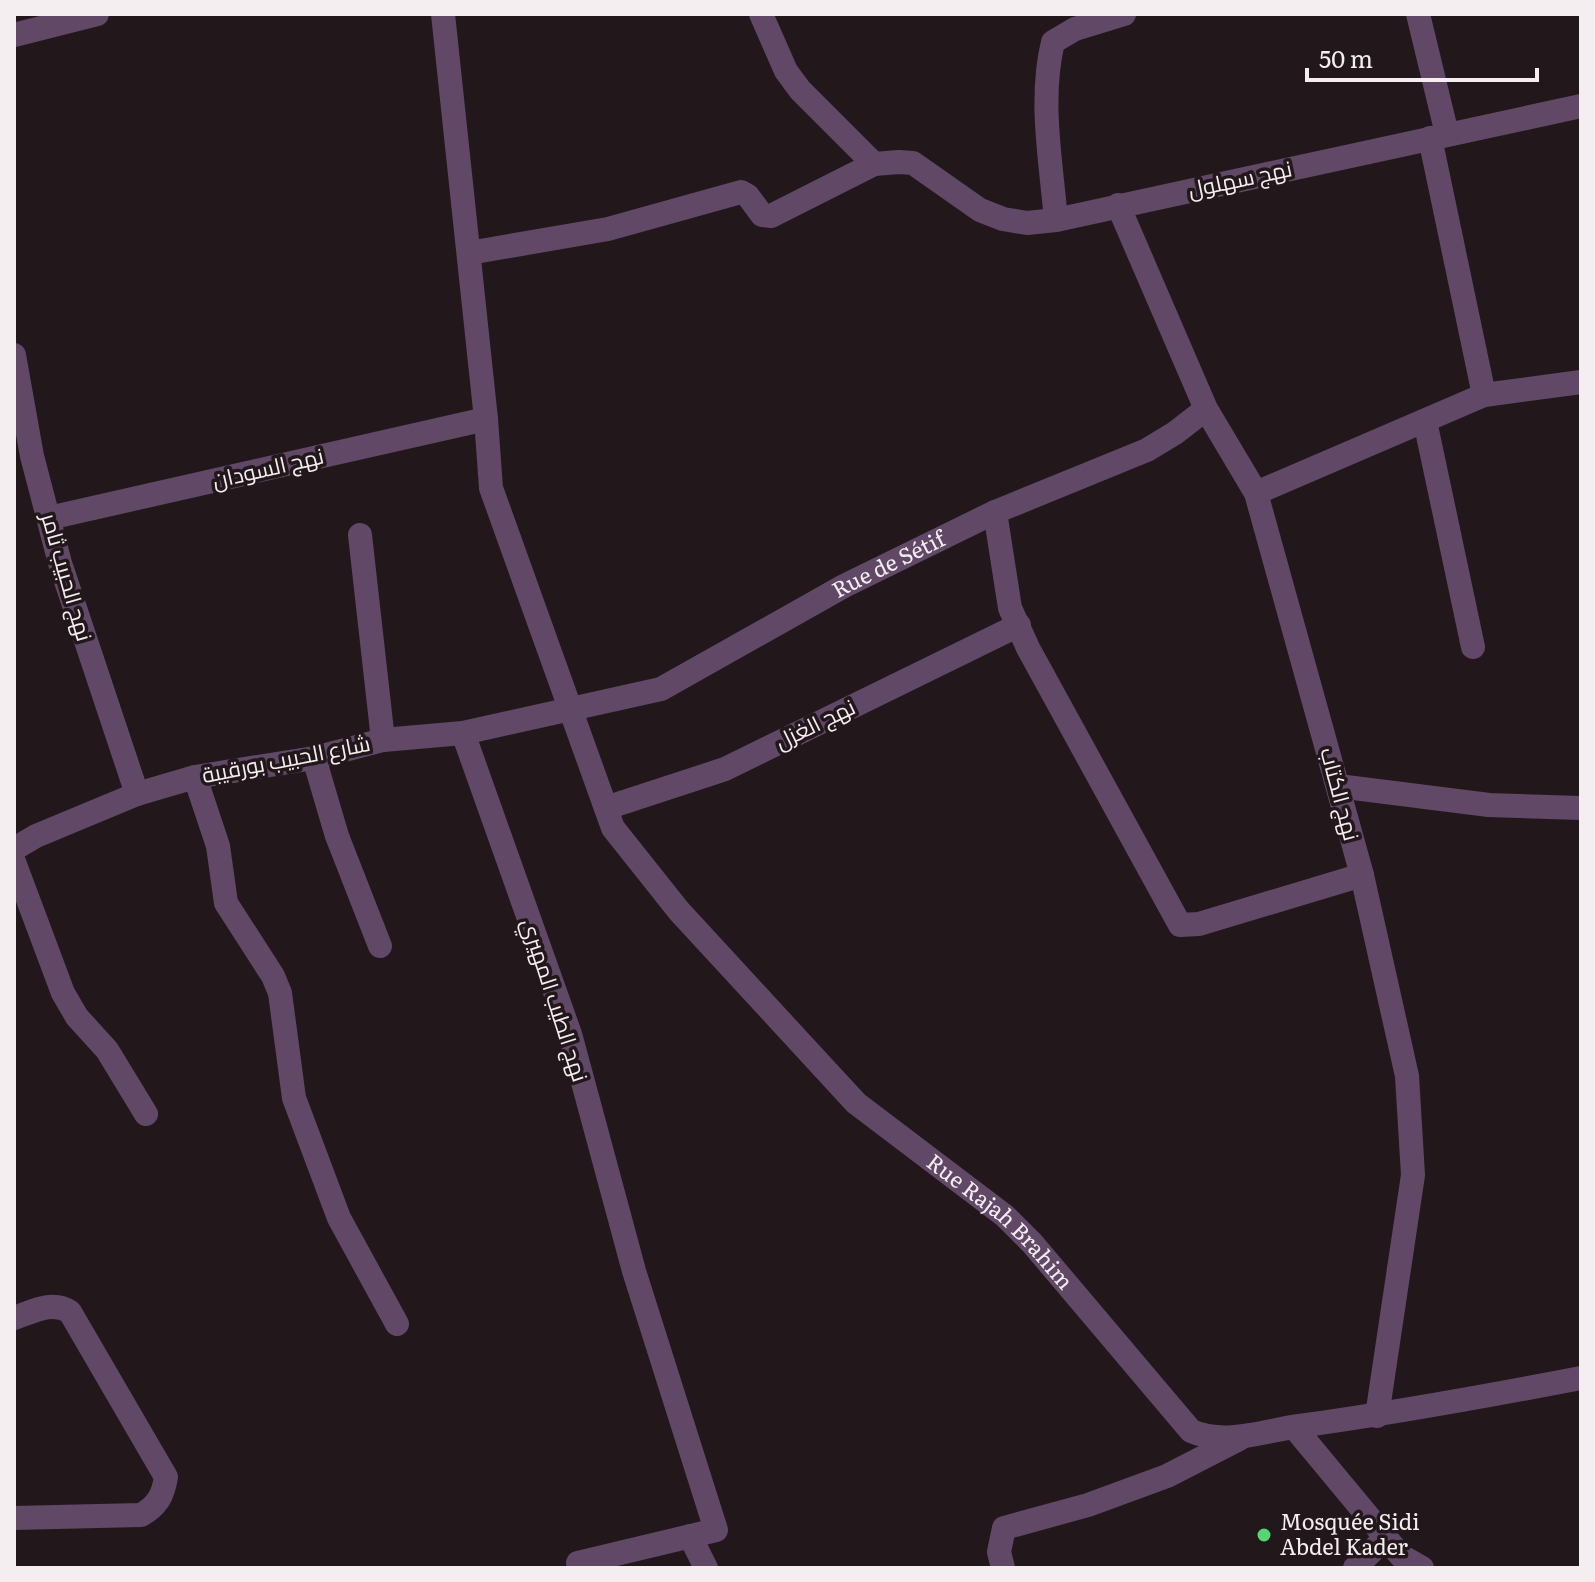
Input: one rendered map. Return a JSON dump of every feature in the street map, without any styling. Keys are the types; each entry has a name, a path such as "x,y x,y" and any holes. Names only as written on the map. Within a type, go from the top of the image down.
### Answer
{"street":[{"path":"14,35 97,14"},
{"name":"Rue Rajah Brahim","path":"443,14 491,488 613,828 679,911 856,1103 1005,1216 1032,1243 1191,1431 1200,1435 1243,1437 1581,1378"},
{"path":"469,253 608,229 741,192 748,196 762,215 771,216 874,164 800,90 786,71 761,14"},
{"path":"1056,220 1047,115 1047,65 1053,42 1075,29 1124,14"},
{"path":"1418,14 1484,395"},
{"name":"نهج سهلول","path":"874,164 913,163 980,210 1003,219 1027,223 1056,220 1581,106"},
{"name":"نهج الكتاب","path":"1118,205 1206,409 1256,493 1362,875 1407,1076 1413,1175 1377,1416"},
{"name":"نهج الحبيب ثامر","path":"14,355 32,456 49,518 91,662 137,794"},
{"path":"1256,493 1484,395 1581,382"},
{"name":"Rue de Sétif","path":"569,710 661,689 844,586 995,512 1147,450 1206,409"},
{"name":"نهج السودان","path":"49,518 486,419"},
{"path":"1425,421 1473,647"},
{"path":"995,512 1010,608 1028,648 1180,925 1199,924 1362,875"},
{"path":"360,535 383,740"},
{"name":"نهج الغزل","path":"606,808 725,769 1019,625"},
{"name":"شارع الحبيب بورقيبة","path":"14,849 36,836 137,794 195,777 314,758 383,740 463,733 569,710"},
{"name":"نهج الطيب المهيري","path":"463,733 570,1034 634,1271 716,1530 690,1536"},
{"path":"314,758 337,836 380,946"},
{"path":"195,777 218,846 226,903 273,976 280,993 294,1098 339,1218 397,1324"},
{"path":"1338,786 1489,805 1581,808"},
{"path":"14,862 63,993 77,1017 107,1050 146,1114"},
{"path":"14,1318 48,1306 62,1307 70,1312 166,1477 164,1491 154,1507 141,1515 14,1518"},
{"path":"1294,1427 1403,1557 1355,1568"},
{"path":"1003,1568 999,1552 1004,1528 1088,1505 1167,1476 1243,1437"},
{"path":"579,1568 578,1563 690,1536 706,1568"}],"place":[{"name":"Mosquée Sidi Abdel Kader","path":"1264,1535"}]}
